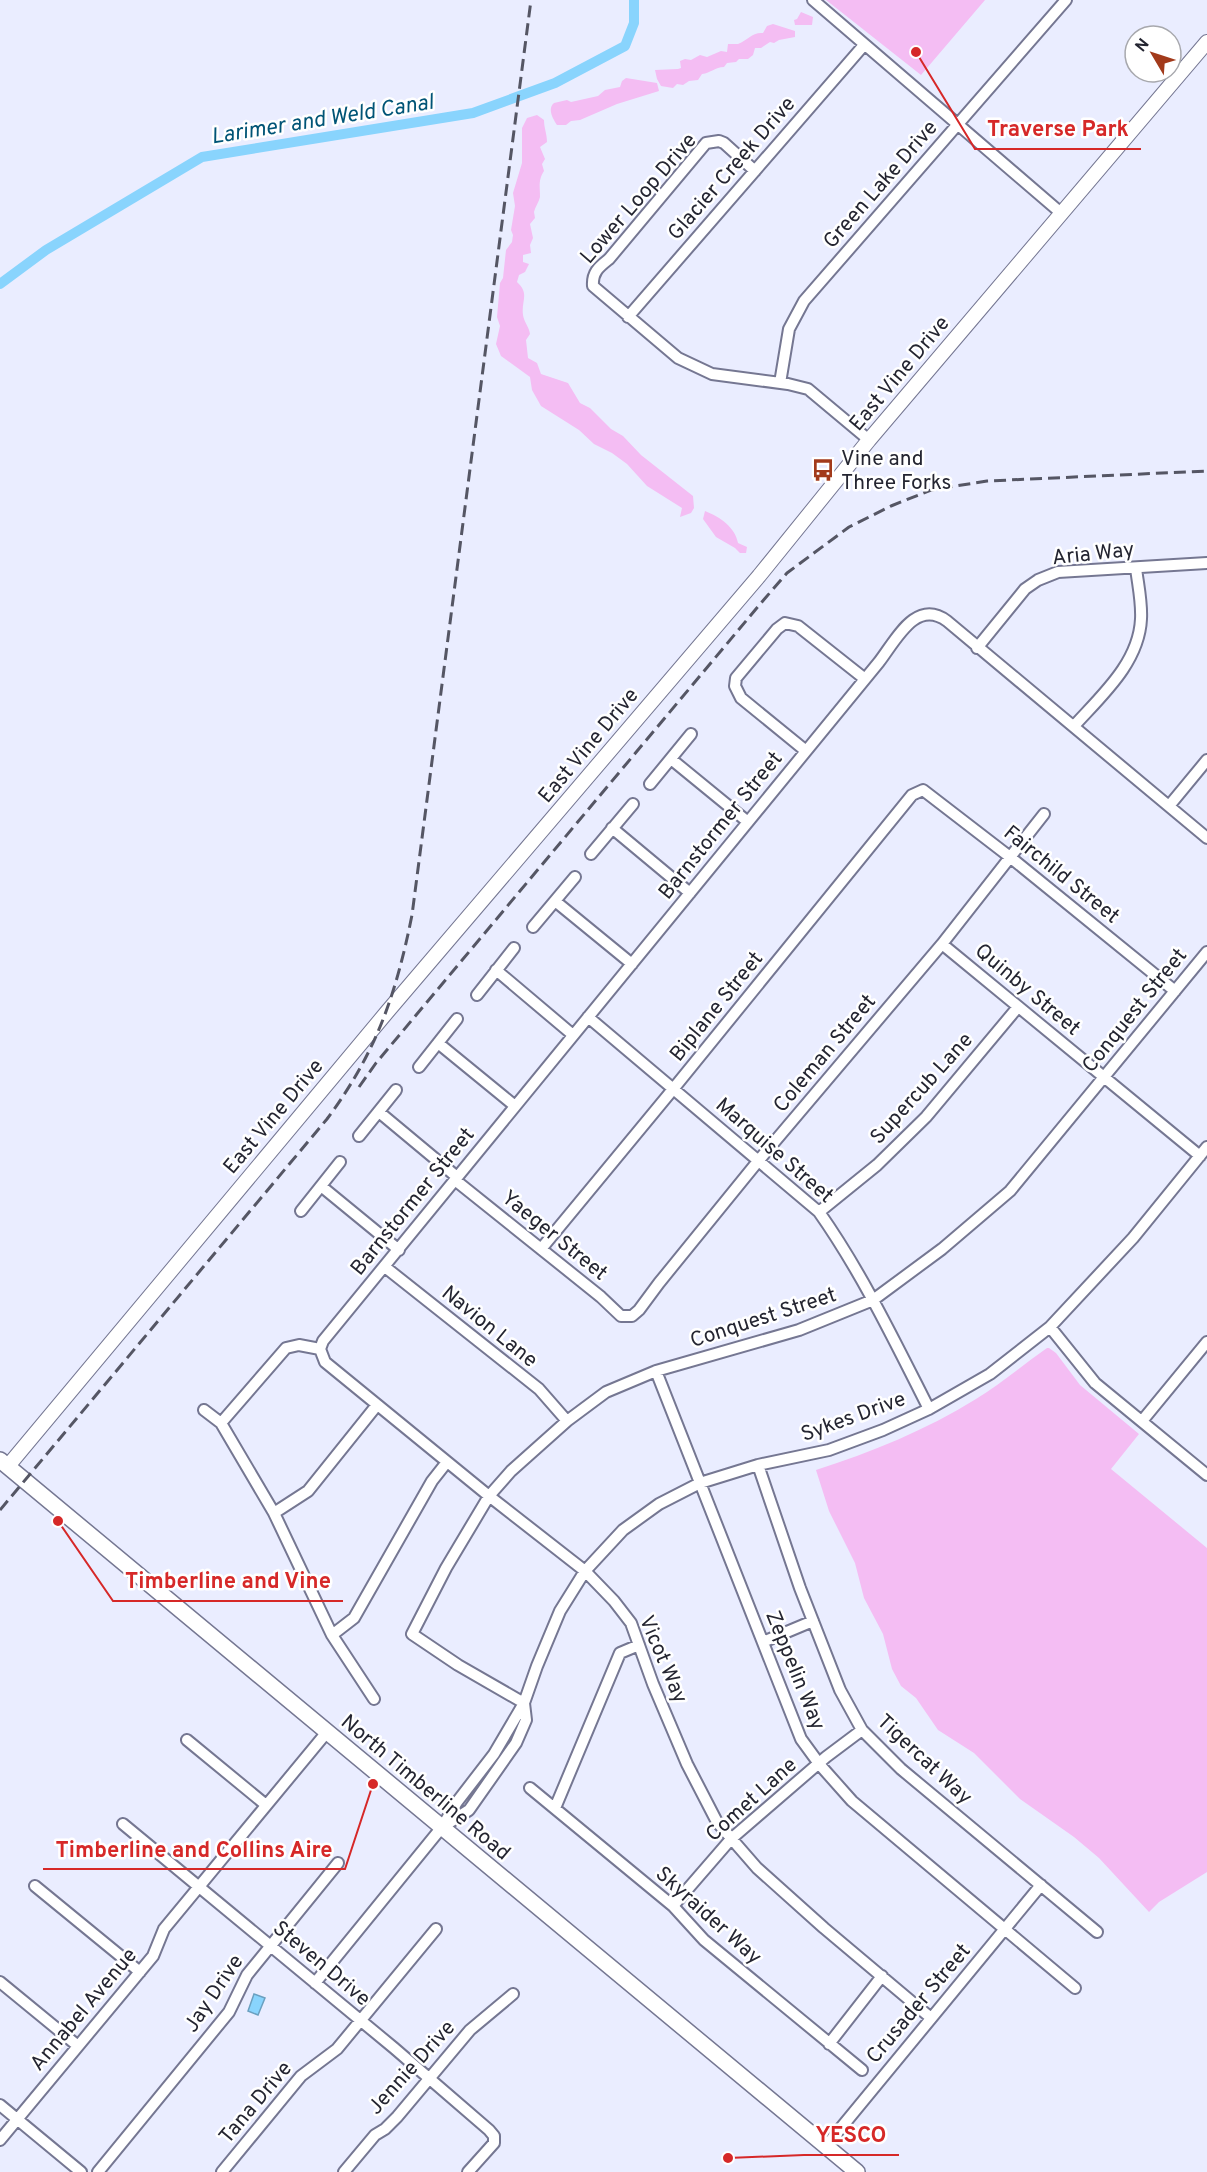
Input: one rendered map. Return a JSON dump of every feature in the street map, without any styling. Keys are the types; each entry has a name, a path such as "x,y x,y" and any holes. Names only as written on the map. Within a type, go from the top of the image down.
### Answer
{"main road":[{"name":"North Timberline Road","path":"3,1467 327,1732 857,2172"}],"street":[{"path":"813,0 1061,213"},
{"name":"Green Lake Drive","path":"780,383 789,329 804,301 1066,0"},
{"name":"East Vine Drive","path":"3,1467 759,576 869,440 1207,42"},
{"name":"Glacier Creek Drive","path":"628,317 864,45"},
{"name":"Lower Loop Drive","path":"628,317 593,286 592,279 599,266 609,259 706,143 719,141 724,143 755,171"},
{"path":"628,317 668,351 703,371 808,389 869,440"},
{"name":"Aria Way","path":"977,648 1025,589 1038,580 1058,572 1207,563"},
{"path":"1074,726 1123,671 1134,648 1141,620 1136,568"},
{"name":"Barnstormer Street","path":"320,1349 323,1341 910,621 927,612 937,613 1207,838"},
{"path":"806,751 741,698 735,686 736,678 777,628 786,623 798,626 865,679"},
{"path":"650,784 691,734"},
{"path":"671,759 748,822"},
{"path":"1169,806 1207,760"},
{"name":"Fairchild Street","path":"923,790 1010,857 1175,991"},
{"name":"Biplane Street","path":"542,1249 912,795 923,790"},
{"path":"591,854 633,804"},
{"name":"Coleman Street","path":"632,1316 759,1160 942,944 1044,814"},
{"path":"612,828 690,893"},
{"path":"533,927 574,877"},
{"path":"555,901 632,964"},
{"name":"Quinby Street","path":"942,944 1104,1077 1203,1152"},
{"path":"477,994 514,948"},
{"name":"Conquest Street","path":"524,1703 458,1665 412,1634 446,1568 489,1496 511,1471 567,1421 606,1392 656,1371 799,1330 873,1300 942,1249 1011,1191 1207,951"},
{"path":"496,970 573,1035"},
{"name":"Supercub Lane","path":"819,1212 877,1165 926,1117 1018,1007"},
{"name":"Marquise Street","path":"588,1017 819,1212 840,1242 873,1300 929,1409"},
{"path":"419,1067 457,1019"},
{"path":"438,1043 515,1106"},
{"path":"358,1136 396,1090"},
{"name":"Yaeger Street","path":"379,1112 621,1316 632,1316"},
{"name":"Sykes Drive","path":"315,1983 442,1827 469,1810 501,1766 516,1743 526,1720 524,1703 560,1611 585,1571 623,1530 659,1504 700,1483 758,1465 829,1450 883,1430 929,1409 990,1374 1050,1327 1133,1238 1203,1152"},
{"path":"301,1211 340,1162"},
{"path":"321,1186 399,1250"},
{"name":"Navion Lane","path":"385,1267 539,1389 567,1421"},
{"path":"1050,1327 1095,1383 1207,1474"},
{"path":"1142,1421 1207,1342"},
{"path":"221,1423 286,1348 299,1345 320,1349"},
{"name":"Vicot Way","path":"320,1349 325,1362 585,1571 614,1601 631,1623 653,1684 687,1764 717,1822 757,1868 931,2018"},
{"name":"Zeppelin Way","path":"656,1371 801,1739 820,1765 852,1801 1075,1988"},
{"path":"274,1513 308,1491 377,1405"},
{"path":"204,1410 221,1423 274,1513 332,1635 374,1698"},
{"path":"332,1635 354,1618 432,1481 447,1462"},
{"name":"Tigercat Way","path":"758,1465 840,1690 862,1730 901,1769 1097,1932"},
{"path":"763,1642 813,1621"},
{"path":"555,1808 620,1653 639,1645"},
{"name":"Comet Lane","path":"673,1906 731,1839 820,1765 826,1757 862,1730"},
{"name":"Annabel Avenue","path":"0,2140 153,1956 164,1929 198,1886 327,1732"},
{"path":"187,1740 266,1805"},
{"name":"Skyraider Way","path":"530,1788 673,1906 704,1940 862,2070"},
{"name":"Steven Drive","path":"123,1824 360,2020 494,2136 491,2148 468,2172"},
{"name":"Jay Drive","path":"98,2172 229,2012 247,1975 338,1863"},
{"name":"Crusader Street","path":"826,2146 1041,1885"},
{"path":"34,1887 140,1972"},
{"path":"360,2020 436,1929"},
{"path":"829,2043 882,1976"},
{"path":"0,1982 78,2046"},
{"name":"Jennie Drive","path":"344,2172 366,2144 397,2117 470,2030 513,1994"},
{"name":"Tana Drive","path":"222,2172 301,2076 330,2055 360,2020"},
{"path":"0,2105 81,2172"}],"shaded area":[{"path":"826,0 985,0 921,75"},
{"path":"801,12 813,17 812,25 795,25 794,20"},
{"path":"773,24 795,31 795,37 770,42 761,48 755,48 753,55 748,59 727,63 724,67 702,74 698,80 689,81 683,85 677,84 673,88 661,86 657,79 655,70 678,69 681,68 680,61 685,59 691,60 700,55 707,57 721,51 727,52 728,44 738,44 753,35 763,33 767,26"},
{"path":"626,78 657,83 659,91 617,104 566,125 557,125 552,117 551,111 554,103 598,96 605,90 620,87"},
{"path":"537,115 544,120 547,136 547,142 540,147 545,159 542,164 544,171 540,181 540,197 534,212 535,218 530,224 533,238 530,245 531,253 523,255 523,262 529,264 525,272 519,275 517,282 524,294 523,315 530,334 526,340 528,358 537,363 541,374 568,383 580,403 590,408 641,455 693,496 694,508 691,513 680,517 682,508 647,486 627,464 594,444 579,430 541,406 532,390 530,377 501,356 496,344 500,326 497,317 500,283 503,278 506,250 512,242 511,230 515,206 513,193 522,163 522,128 527,118"},
{"path":"705,511 730,527 738,543 747,547 746,553 740,553 716,537 703,519"},
{"path":"1047,1348 1056,1353 1080,1385 1139,1434 1111,1469 1207,1548 1207,1872 1159,1902 1149,1912 1099,1858 1074,1837 1020,1799 974,1753 938,1730 916,1698 901,1686 892,1669 883,1634 864,1598 855,1563 829,1511 816,1470 878,1448 938,1421 985,1393"}],"water":[{"path":"254,1994 265,1998 258,2015 248,2011"}],"waterway":[{"name":"Larimer and Weld Canal","path":"0,284 46,250 202,157 473,113 555,83 625,46 634,23 634,0"}],"railway":[{"path":"0,1510 327,1119 359,1071 391,997 412,915 531,0"},
{"path":"359,1087 376,1063 787,573 849,527 891,506 931,490 987,481 1207,471"}],"place":[{"name":"Traverse Park","path":"916,52"},
{"name":"Vine and Three Forks","path":"823,470"},
{"name":"Timberline and Vine","path":"58,1521"},
{"name":"Timberline and Collins Aire","path":"373,1784"},
{"name":"YESCO","path":"728,2158"}]}
